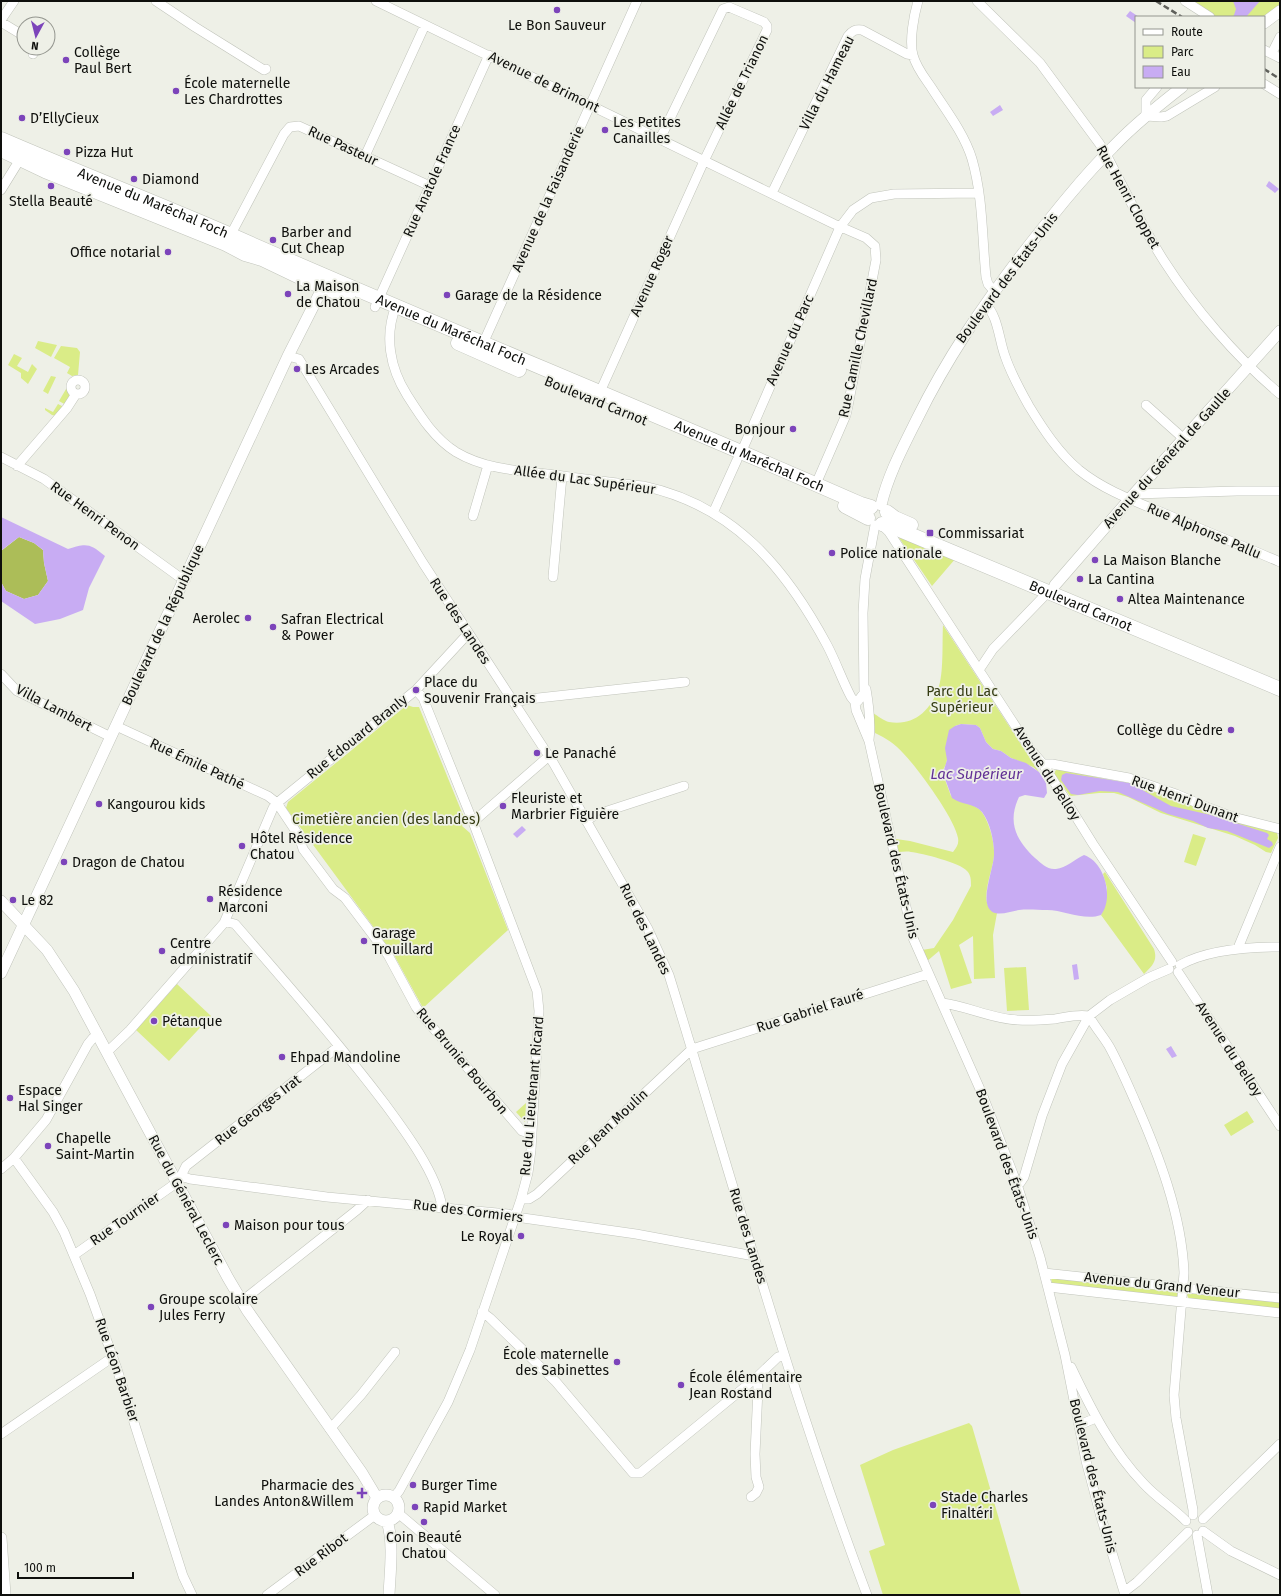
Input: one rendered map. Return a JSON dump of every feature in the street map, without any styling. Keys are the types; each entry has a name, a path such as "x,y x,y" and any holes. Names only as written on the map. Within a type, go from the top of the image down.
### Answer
{"main road":[{"name":"Avenue du Maréchal Foch","path":"1,139 23,155"},
{"name":"Avenue du Maréchal Foch","path":"1,150 23,155 228,239 326,282 331,286 350,288 377,303"},
{"name":"Boulevard Carnot","path":"326,282 394,310 408,320 598,396 739,457 849,507 878,516"},
{"name":"Avenue du Maréchal Foch","path":"739,457 835,492"},
{"name":"Boulevard Carnot","path":"835,492 878,516 895,528 1134,620 1280,680"},
{"name":"Boulevard Carnot","path":"1051,589 1280,689"}],"street":[{"path":"14,1 1,21 16,31"},
{"path":"156,1 217,41 264,70 266,69"},
{"name":"Avenue de Brimont","path":"376,1 840,227"},
{"name":"Avenue de la Faisanderie","path":"480,349 637,1"},
{"path":"918,1 914,20 913,54 919,70 948,114 971,156 977,176 986,277 988,284 994,291"},
{"name":"Rue Henri Cloppet","path":"977,1 1040,63 1106,154 1146,232 1164,262 1192,302 1215,329 1280,394"},
{"path":"1185,1 1208,16"},
{"name":"Allée de Trianon","path":"660,139 723,9 729,7 764,22 767,26 767,30 704,161"},
{"path":"1265,22 1280,11"},
{"path":"365,156 425,25"},
{"name":"Villa du Hameau","path":"772,193 851,32 856,29 862,30 907,54 913,54"},
{"path":"1272,54 1280,37"},
{"name":"Rue Anatole France","path":"377,303 489,55"},
{"path":"1265,85 1280,94"},
{"path":"1156,88 1146,100 1146,116 1160,118 1167,116 1213,88"},
{"name":"Boulevard des États-Unis","path":"869,741 871,728 865,684 863,636 865,579 886,485 927,397 951,354 985,304 1045,225 1106,154 1146,116 1181,88"},
{"name":"Rue Pasteur","path":"228,239 284,134 290,127 299,126 430,186"},
{"path":"1,190 23,155"},
{"name":"Avenue Roger","path":"598,396 704,161"},
{"name":"Avenue du Parc","path":"713,513 840,227 853,210 870,198 894,194 979,193"},
{"name":"Rue Camille Chevillard","path":"816,484 846,415 876,260 875,246 866,238 840,227"},
{"name":"Boulevard de la République","path":"1,973 186,579 288,356 326,282"},
{"name":"Rue Alphonse Pallu","path":"985,304 992,311 1006,357 1017,385 1049,437 1063,454 1080,470 1099,483 1280,562"},
{"name":"Allée du Lac Supérieur","path":"394,310 390,330 391,356 394,369 424,422 439,438 466,458 488,465 512,470 643,486 661,490 690,501 713,513 749,539 772,562 790,585 826,645 851,697 857,702"},
{"name":"Avenue du Général de Gaulle","path":"1051,589 1131,497 1280,331"},
{"name":"Rue des Landes","path":"288,356 299,359 423,563 549,756 634,903 660,952 669,975 692,1049 784,1355 828,1488 867,1595"},
{"path":"17,466 67,408 76,394"},
{"path":"1146,405 1184,439"},
{"name":"Rue Henri Penon","path":"1,457 44,479 178,576 186,579"},
{"path":"473,516 488,465"},
{"path":"553,577 562,476"},
{"path":"1131,497 1237,491 1280,491"},
{"name":"Avenue du Belloy","path":"878,516 1031,750 1043,764 1093,844 1280,1126"},
{"path":"979,670 993,649 1051,589"},
{"name":"Rue Édouard Branly","path":"277,804 416,690 464,638 469,635"},
{"name":"Villa Lambert","path":"1,674 17,691 111,737"},
{"path":"515,702 529,698 685,682"},
{"name":"Boulevard des États-Unis","path":"865,684 864,693 857,702 856,710 869,741 913,938 983,1096 1017,1184 1048,1287 1065,1355 1100,1517 1124,1594"},
{"name":"Rue du Lieutenant Ricard","path":"394,1497 399,1491 448,1402 470,1350 521,1199 528,1173 532,1134 539,1011 538,996 473,822 423,698 416,690"},
{"path":"857,702 867,703 869,708"},
{"name":"Rue Émile Pathé","path":"116,726 268,796 277,804"},
{"path":"473,822 549,756"},
{"name":"Rue Henri Dunant","path":"1043,764 1130,778 1176,794 1233,817 1280,829"},
{"path":"586,820 595,815 684,786"},
{"path":"107,1052 130,1030 224,923 273,808 277,804"},
{"name":"Rue Brunier Bourbon","path":"277,804 299,836 304,849 333,889 345,898 388,955 416,1007 522,1131 532,1134"},
{"path":"1238,948 1280,847"},
{"name":"Rue du Général Leclerc","path":"1,901 47,950 74,991 179,1179 223,1270 242,1301 362,1473 377,1498"},
{"path":"224,923 227,922 234,924 339,1046 412,1141 437,1188 442,1207"},
{"path":"1017,1184 1024,1178 1042,1116 1062,1064 1089,1016 1110,1000 1148,978 1189,960 1238,948 1280,947"},
{"name":"Rue Gabriel Fauré","path":"692,1049 928,974"},
{"path":"942,1003 995,1017 1017,1020 1042,1020 1079,1014 1089,1016 1108,1046 1153,1144 1170,1196 1184,1260 1183,1302 1174,1395 1176,1418 1194,1510 1185,1527 1280,1576"},
{"path":"1,1169 14,1158 46,1120 88,1044 98,1034"},
{"name":"Rue Georges Irat","path":"179,1179 186,1166 339,1046"},
{"name":"Rue Jean Moulin","path":"521,1199 529,1199 538,1194 692,1049"},
{"name":"Rue Léon Barbier","path":"14,1158 53,1212 74,1255 90,1294 113,1359 183,1576 192,1595"},
{"name":"Rue des Cormiers","path":"179,1179 190,1179 296,1193 508,1214 537,1221 636,1234 754,1256"},
{"name":"Rue Tournier","path":"74,1255 179,1179"},
{"path":"242,1301 368,1200"},
{"name":"Avenue du Grand Veneur","path":"1044,1273 1280,1298"},
{"name":"Avenue du Grand Veneur","path":"1048,1287 1280,1313"},
{"path":"482,1312 556,1382 633,1473 640,1474 757,1377 778,1357 784,1355"},
{"path":"330,1429 361,1395 394,1352"},
{"path":"1065,1355 1096,1418 1130,1469 1160,1499 1189,1518 1199,1516 1203,1519 1205,1525 1124,1594"},
{"path":"1,1434 107,1361 113,1359"},
{"path":"751,1498 759,1487 756,1477 755,1454 758,1388 757,1377"},
{"path":"1079,1424 1096,1418"},
{"path":"1203,1519 1280,1444"},
{"path":"384,1495 394,1497 399,1506 398,1513 393,1519 387,1521 380,1520 375,1515 373,1505 377,1498 384,1495"},
{"path":"398,1513 495,1595"},
{"name":"Rue Ribot","path":"267,1595 375,1515"},
{"path":"387,1521 390,1529 391,1560 389,1595"},
{"path":"1196,1533 1208,1595"},
{"path":"1,1538 4,1595"}],"green space":[{"path":"1185,1 1280,1 1280,11 1265,17 1208,16"},
{"path":"38,341 57,345 51,357 35,348"},
{"path":"61,346 77,348 80,352 78,375 72,376 67,373 70,367 54,358"},
{"path":"14,354 22,358 17,366 28,372 32,364 37,369 28,384 21,378 21,373 8,365"},
{"path":"51,376 56,377 48,394 43,391"},
{"path":"69,384 69,391 71,395 66,405 59,401"},
{"path":"58,404 64,407 56,416 45,410 45,408 53,412"},
{"path":"895,532 956,558 932,586"},
{"path":"19,537 34,543 43,550 48,581 38,595 24,599 6,591 1,582 1,551"},
{"name":"Parc du Lac Supérieur","path":"943,625 1039,772 1033,767 1011,758 1001,751 993,749 986,742 980,728 976,725 961,724 955,726 946,764 943,770 944,777 951,796 969,803 979,809 988,824 993,843 994,855 986,896 987,904 997,913 993,935 995,978 974,979 973,936 959,945 972,983 951,989 939,951 926,962 922,950 934,948 953,920 971,886 970,876 963,868 932,856 898,852 896,839 953,852 957,845 958,838 943,806 917,770 897,747 887,739 875,733 873,713 883,720 898,723 913,719 926,710 935,697 940,683"},
{"name":"Cimetière ancien (des landes)","path":"407,705 419,707 465,820 462,826 470,833 508,930 423,1008 394,955 286,808 288,802"},
{"path":"1059,769 1138,786 1235,821 1277,833 1278,838 1271,853 1266,852 1235,836 1161,813 1128,797 1114,793 1070,796 1054,773"},
{"path":"1193,834 1206,838 1196,866 1184,862"},
{"path":"1105,872 1154,949 1155,960 1152,966 1144,974 1101,915 1107,888 1103,874"},
{"path":"1026,967 1029,1010 1007,1011 1004,968"},
{"path":"177,984 211,1016 169,1061 136,1030"},
{"path":"526,1103 525,1122 516,1112"},
{"path":"1247,1111 1254,1122 1231,1136 1224,1125"},
{"path":"1051,1278 1179,1291 1177,1298 1052,1284"},
{"path":"1189,1292 1280,1300 1280,1310 1189,1299 1187,1295"},
{"name":"Stade Charles Finaltéri","path":"969,1423 972,1426 1021,1595 883,1595 869,1551 885,1545 860,1465 893,1450"}],"water":[{"path":"1233,1 1260,1 1247,16 1233,16 1236,9"},
{"path":"1130,11 1138,16 1135,16 1135,22 1126,16"},
{"path":"1000,105 1003,110 993,116 990,112"},
{"path":"1269,181 1279,189 1275,193 1266,186"},
{"path":"1,517 68,549 88,545 105,556 89,588 83,610 60,619 35,624 1,601 1,582 6,591 24,599 38,595 48,581 43,550 34,543 19,537 2,550 1,553"},
{"name":"Lac Supérieur","path":"961,724 976,725 980,728 986,742 993,749 1001,751 1011,758 1026,763 1039,772 1046,783 1047,793 1044,798 1025,795 1019,797 1015,806 1014,815 1015,830 1018,837 1035,858 1044,866 1053,869 1063,867 1084,855 1091,859 1102,873 1107,890 1105,908 1101,915 1088,917 1054,910 1019,910 995,913 990,909 987,903 987,895 994,853 989,826 985,816 979,809 952,798 943,773 947,760 945,748 949,730"},
{"path":"1066,773 1130,783 1171,806 1211,815 1267,833 1269,835 1267,839 1272,842 1273,845 1269,848 1227,831 1208,828 1193,821 1168,814 1118,792 1100,791 1078,795 1071,794 1061,780 1062,775"},
{"path":"522,826 526,830 517,838 513,834"},
{"path":"1077,964 1079,979 1074,980 1072,965"},
{"path":"1171,1046 1177,1056 1172,1058 1166,1049"}],"railway":[{"path":"1156,1 1180,16"},
{"path":"1265,70 1280,79"}],"place":[{"name":"Le Bon Sauveur","path":"557,10"},
{"name":"Collège Paul Bert","path":"66,60"},
{"name":"École maternelle Les Chardrottes","path":"176,91"},
{"name":"D’EllyCieux","path":"22,118"},
{"name":"Les Petites Canailles","path":"605,130"},
{"name":"Pizza Hut","path":"67,152"},
{"name":"Diamond","path":"134,179"},
{"name":"Stella Beauté","path":"51,186"},
{"name":"Barber and Cut Cheap","path":"273,240"},
{"name":"Office notarial","path":"168,252"},
{"name":"La Maison de Chatou","path":"288,294"},
{"name":"Garage de la Résidence","path":"447,295"},
{"name":"Les Arcades","path":"297,369"},
{"name":"Bonjour","path":"793,429"},
{"name":"Commissariat","path":"930,533"},
{"name":"Police nationale","path":"832,553"},
{"name":"La Maison Blanche","path":"1095,560"},
{"name":"La Cantina","path":"1080,579"},
{"name":"Altea Maintenance","path":"1120,599"},
{"name":"Aerolec","path":"248,618"},
{"name":"Safran Electrical & Power","path":"273,627"},
{"name":"Place du Souvenir Français","path":"416,690"},
{"name":"Collège du Cèdre","path":"1231,730"},
{"name":"Le Panaché","path":"537,753"},
{"name":"Kangourou kids","path":"99,804"},
{"name":"Fleuriste et Marbrier Figuière","path":"503,806"},
{"name":"Hôtel Résidence Chatou","path":"242,846"},
{"name":"Dragon de Chatou","path":"64,862"},
{"name":"Résidence Marconi","path":"210,899"},
{"name":"Le 82","path":"13,900"},
{"name":"Garage Trouillard","path":"364,941"},
{"name":"Centre administratif","path":"162,951"},
{"name":"Pétanque","path":"154,1021"},
{"name":"Ehpad Mandoline","path":"282,1057"},
{"name":"Espace Hal Singer","path":"10,1098"},
{"name":"Chapelle Saint-Martin","path":"48,1146"},
{"name":"Maison pour tous","path":"226,1225"},
{"name":"Le Royal","path":"521,1236"},
{"name":"Groupe scolaire Jules Ferry","path":"151,1307"},
{"name":"École maternelle des Sabinettes","path":"617,1362"},
{"name":"École élémentaire Jean Rostand","path":"681,1385"},
{"name":"Burger Time","path":"413,1485"},
{"name":"Pharmacie des Landes Anton&Willem","path":"362,1493"},
{"name":"Stade Charles Finaltéri","path":"933,1505"},
{"name":"Rapid Market","path":"415,1507"},
{"name":"Coin Beauté Chatou","path":"424,1522"}]}
